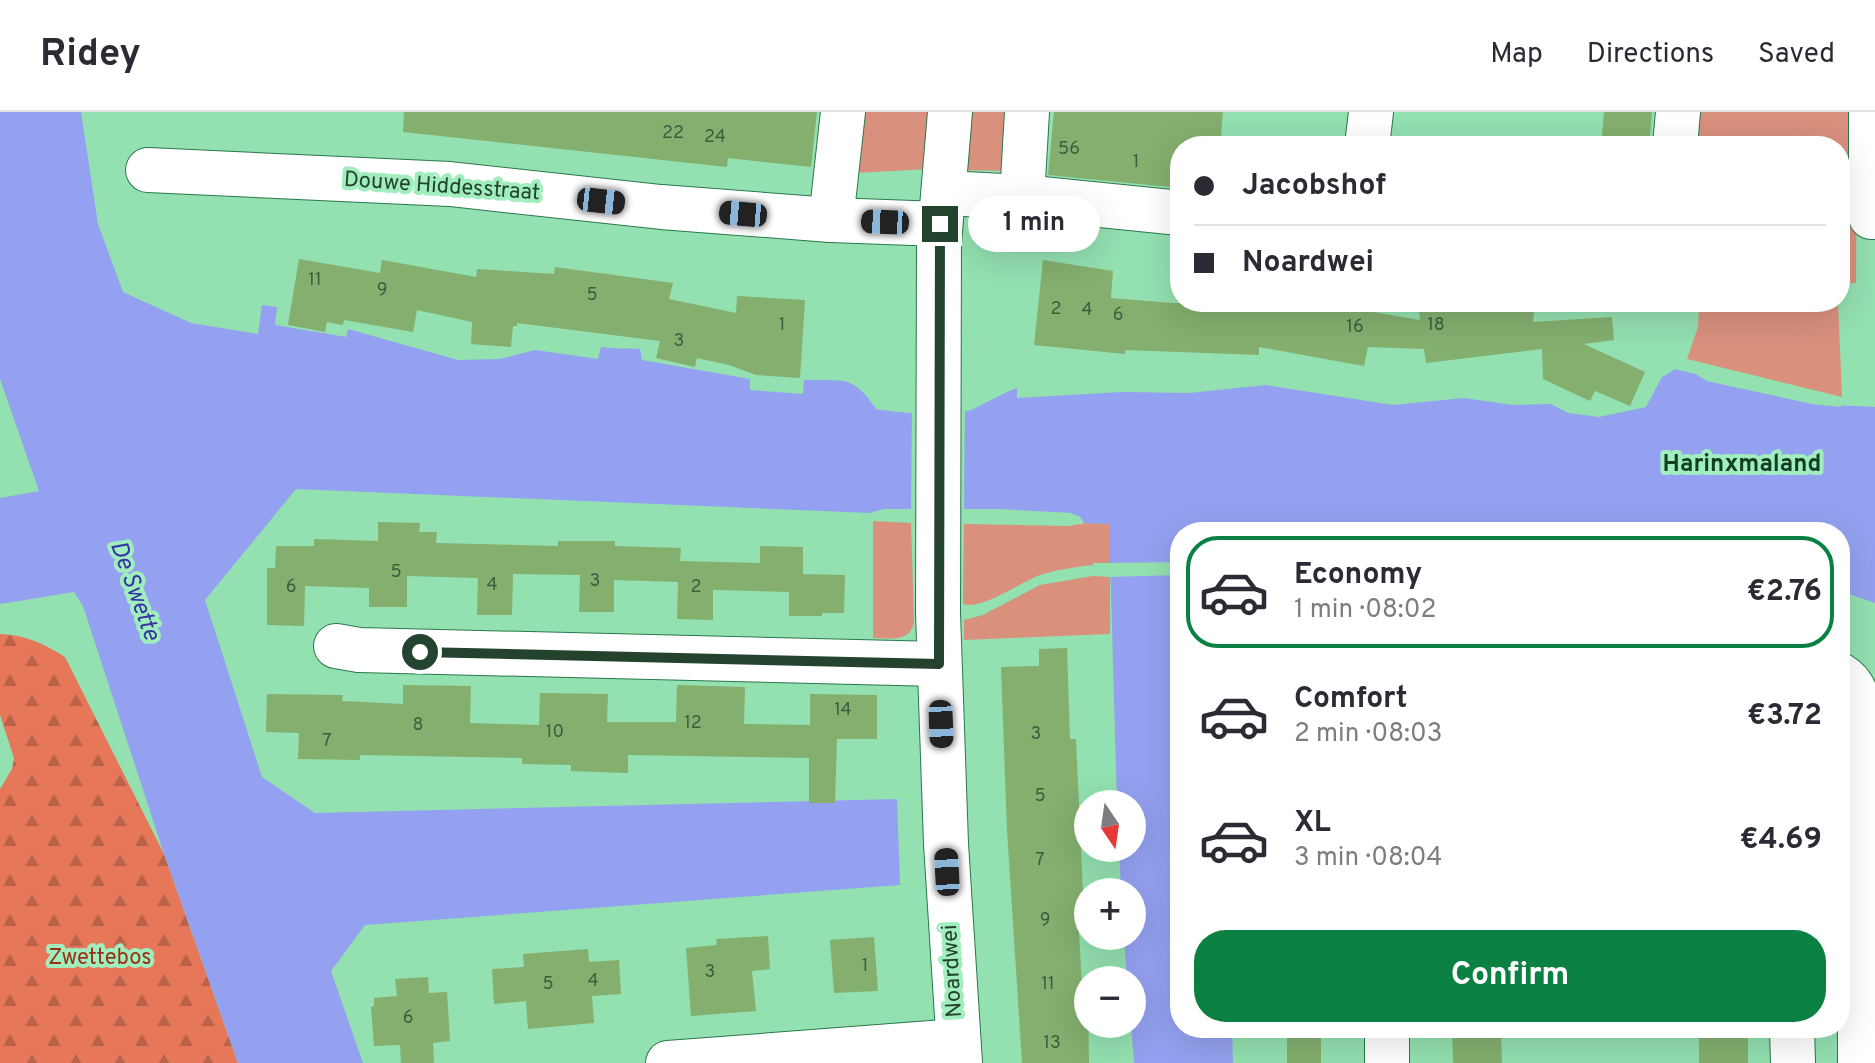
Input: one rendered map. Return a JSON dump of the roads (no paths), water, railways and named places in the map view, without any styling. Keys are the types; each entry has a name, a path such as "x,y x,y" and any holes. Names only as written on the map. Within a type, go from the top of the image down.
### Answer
{"street":[{"path":"831,220 843,112"},
{"name":"Noardwei","path":"950,112 943,208 939,380 939,664 959,1052"},
{"path":"1022,197 1027,112"},
{"path":"1368,136 1371,112"},
{"path":"1676,136 1678,112"},
{"path":"1871,112 1871,217 1875,217"},
{"name":"Douwe Hiddesstraat","path":"148,170 450,184 661,207 831,220 1022,197 1170,212"},
{"path":"336,646 359,650 939,664"},
{"path":"1850,684 1858,697 1850,904 1860,1063"},
{"path":"1387,1038 1387,1063"},
{"path":"1792,1038 1793,1063"},
{"path":"668,1063 959,1052"}],"water":[{"name":"De Swette","path":"0,112 81,112 98,224 123,292 191,323 258,334 262,305 277,307 275,325 346,337 348,329 458,360 500,359 535,350 598,359 601,347 640,349 642,360 750,379 750,390 803,394 804,380 838,380 861,390 876,409 924,414 971,410 1017,388 1017,398 1122,392 1189,393 1266,385 1393,405 1463,398 1513,405 1551,404 1568,413 1599,417 1646,407 1662,377 1675,369 1696,374 1707,381 1813,404 1875,407 1875,603 1850,594 1850,522 1170,522 1170,1038 1232,1038 1233,1063 1134,1063 1132,1038 1146,1038 1146,966 1126,966 1125,950 1146,950 1146,878 1120,878 1120,862 1146,862 1146,790 1117,790 1109,524 1084,523 1080,517 1070,513 998,509 884,509 870,513 296,489 205,600 262,777 315,813 897,799 900,885 365,925 331,971 363,1063 238,1063 164,854 83,606 74,592 0,604 0,498 39,491 0,379"}],"district":[{"name":"Harinxmaland","path":"1742,465"}],"park label":[{"name":"Zwettebos","path":"100,958"}]}
